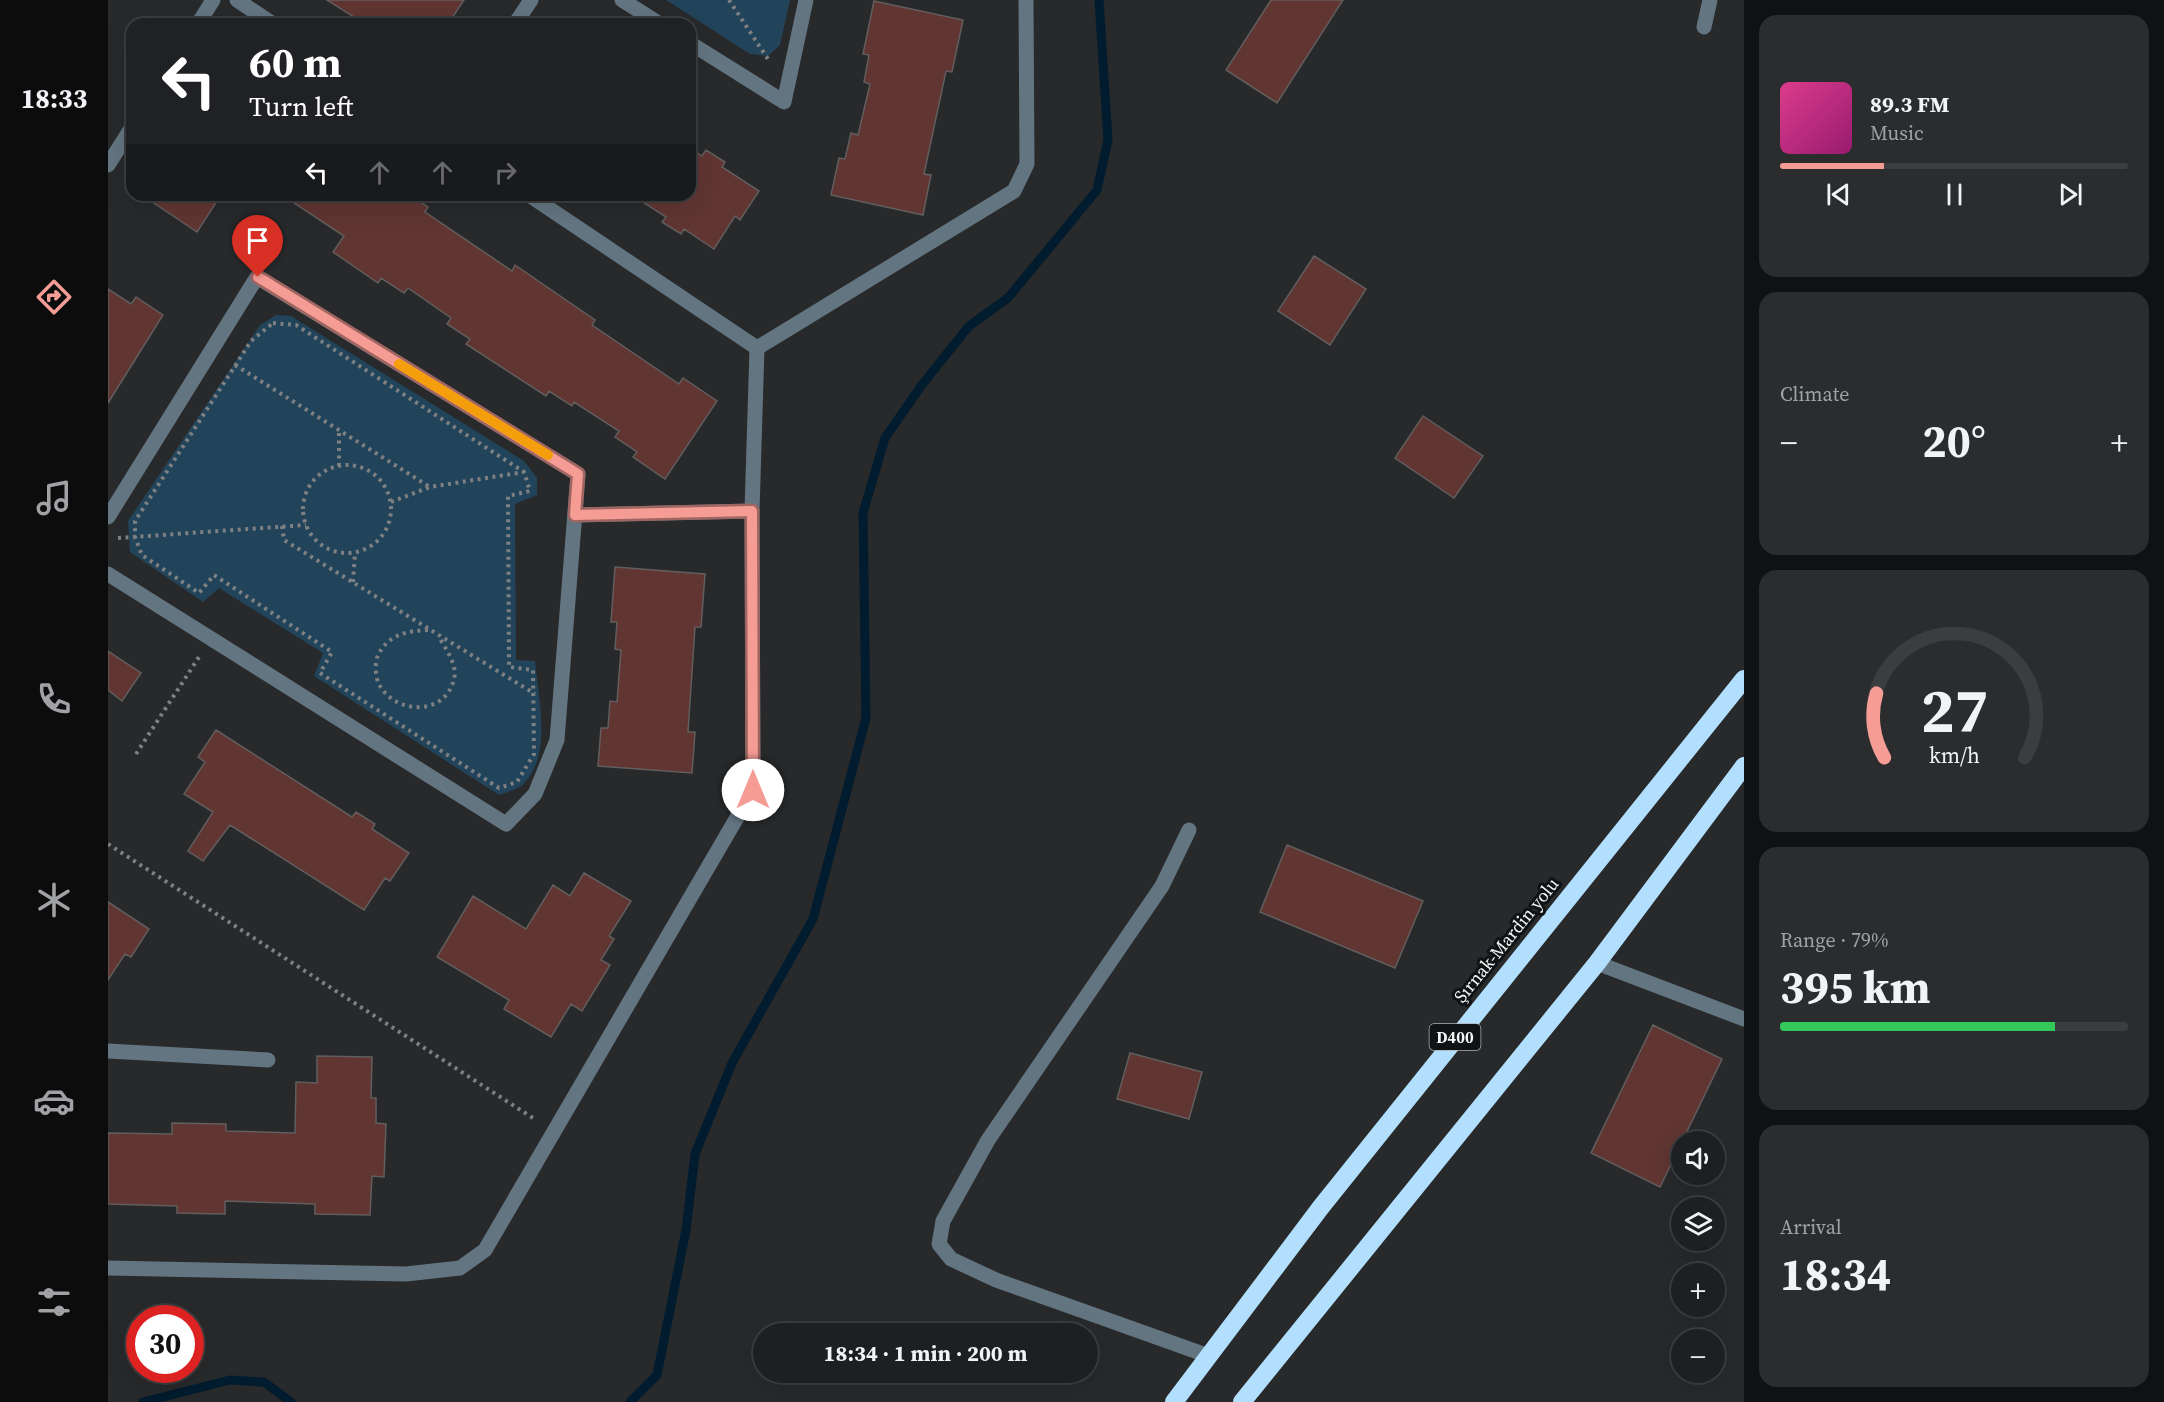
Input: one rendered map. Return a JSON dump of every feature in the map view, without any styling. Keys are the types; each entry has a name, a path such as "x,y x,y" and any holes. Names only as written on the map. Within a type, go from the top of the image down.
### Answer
{"highway":[{"name":"Şırnak-Mardin yolu","path":"1174,1402 1336,1188 1744,679"},
{"path":"1242,1402 1597,963 1744,766"}],"street":[{"path":"202,18 213,0"},
{"path":"237,0 264,18"},
{"path":"518,18 531,0"},
{"path":"622,0 650,18"},
{"path":"696,47 784,102 806,0"},
{"path":"758,348 1014,191 1027,164 1026,0"},
{"path":"1704,27 1710,0"},
{"path":"108,165 126,136"},
{"path":"538,201 758,348"},
{"path":"108,517 258,277 578,474 556,740 535,794 506,824 108,574"},
{"path":"108,1268 406,1274 460,1268 485,1250 753,790 752,511 758,348"},
{"path":"575,515 752,511"},
{"path":"1189,830 1162,886 988,1140 943,1221 939,1244 951,1259 996,1280 1209,1356"},
{"path":"1597,963 1744,1019"},
{"path":"108,1052 268,1060"}],"path":[{"path":"729,0 759,43 787,91"},
{"path":"273,323 296,326 524,472 530,491 508,496 509,667 533,670 534,754 517,782 499,788 321,673 332,652 214,575 199,593 142,555 135,537 135,521 235,365 261,331 273,323"},
{"path":"212,350 430,487"},
{"path":"339,429 339,466"},
{"path":"391,502 430,487 524,472 561,463"},
{"path":"339,466 357,466 372,473 385,485 391,502 391,519 384,534 372,546 355,553 338,553 322,546 310,534 306,525 304,500 310,484 323,472 339,466"},
{"path":"108,539 306,525"},
{"path":"282,526 284,540 559,710"},
{"path":"353,582 355,553"},
{"path":"429,630 406,631 395,636 376,658 376,676 382,692 394,702 411,709 418,708 437,703 447,694 455,678 452,660 438,635"},
{"path":"136,754 210,638"},
{"path":"108,844 554,1132"}],"shaded area":[{"path":"666,0 790,0 780,45 768,56 750,54"},
{"path":"276,315 291,316 524,461 537,478 537,495 515,504 516,660 535,661 542,727 538,760 531,774 521,786 499,795 314,676 323,653 219,588 203,602 130,552 128,521 260,325"}],"building":[{"path":"327,0 464,0 452,18 356,18"},
{"path":"1271,0 1343,0 1277,103 1226,70"},
{"path":"874,1 963,20 952,72 946,71 924,174 931,175 923,215 831,195 839,158 845,159 851,133 858,135 870,84 864,82 869,55 863,54"},
{"path":"706,150 725,162 722,167 759,191 740,220 735,216 714,249 684,229 681,234 662,222 666,217 641,201 696,201 696,152 702,156"},
{"path":"151,201 217,201 197,232"},
{"path":"291,201 419,201 428,207 425,212 512,271 515,265 595,320 592,325 679,384 683,378 717,401 665,479 633,457 637,452 615,437 619,431 574,402 572,406 549,391 546,396 466,344 470,339 447,324 451,318 408,288 404,293 381,278 378,283 333,252 344,236"},
{"path":"1314,256 1366,289 1330,345 1278,311"},
{"path":"108,289 131,304 136,297 163,315 108,403"},
{"path":"1423,416 1483,456 1454,498 1395,458"},
{"path":"615,567 705,574 701,627 695,627 688,732 695,732 692,773 598,766 601,728 608,728 610,701 617,702 621,650 615,649 617,622 611,622"},
{"path":"108,651 141,673 122,701 108,690"},
{"path":"216,730 352,817 356,812 375,824 372,829 409,853 390,881 385,878 364,910 230,825 203,861 188,851 213,812 184,794 205,762 198,757"},
{"path":"1287,845 1423,901 1395,968 1260,912"},
{"path":"584,873 631,901 609,936 614,939 601,960 610,965 582,1011 571,1004 551,1037 504,1009 509,1000 437,957 473,896 526,929 553,885 570,896"},
{"path":"108,902 149,929 131,957 125,954 108,980"},
{"path":"1653,1025 1722,1059 1687,1131 1671,1131 1671,1164 1660,1187 1591,1153"},
{"path":"1130,1053 1202,1072 1189,1119 1117,1099"},
{"path":"317,1056 372,1057 371,1098 376,1098 376,1123 386,1124 384,1177 372,1176 370,1215 315,1214 315,1204 225,1201 225,1214 177,1213 177,1206 108,1204 108,1133 172,1134 172,1123 226,1124 226,1131 295,1133 296,1082 317,1083"}],"waterway":[{"path":"630,1402 657,1375 686,1230 695,1154 732,1063 813,919 866,718 863,513 885,438 921,386 969,326 1008,298 1097,190 1108,140 1099,0"},
{"path":"143,1402 230,1380 264,1382 291,1402"}],"slow traffic":[{"path":"399,364 548,455"}],"route":[{"path":"258,277 578,474 575,515 752,511 753,790"}]}
